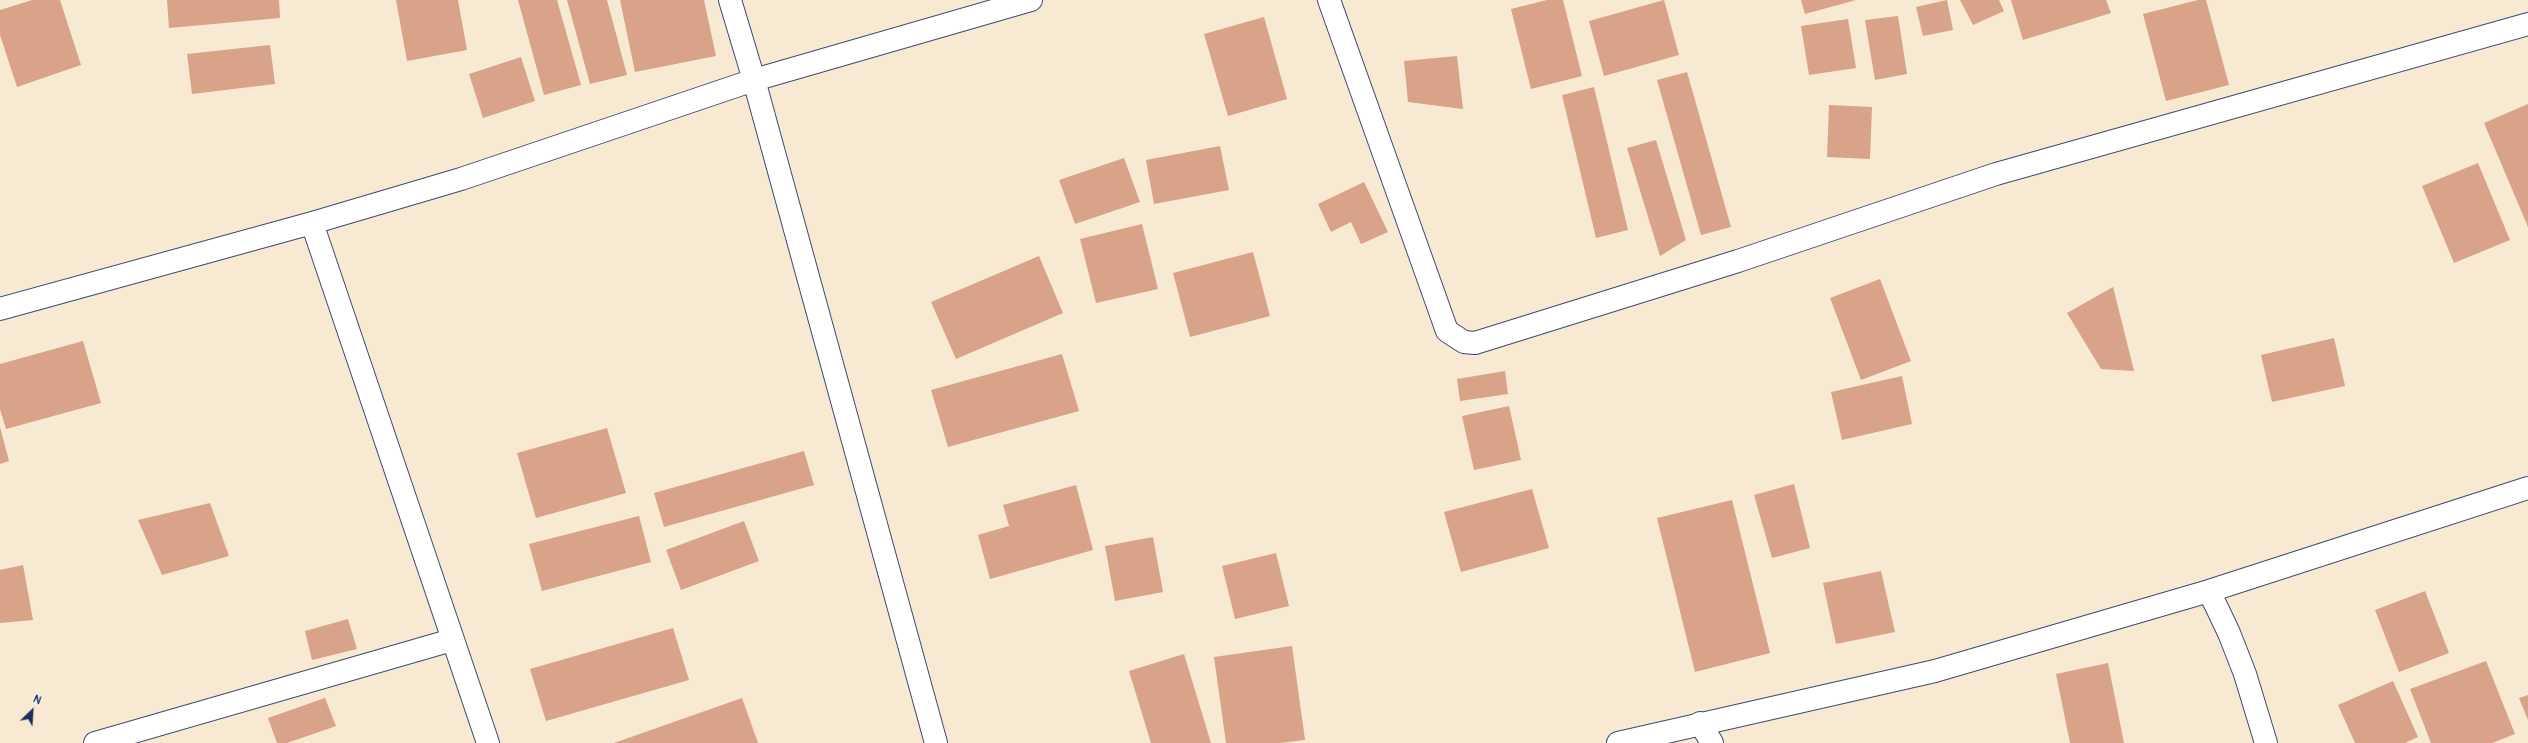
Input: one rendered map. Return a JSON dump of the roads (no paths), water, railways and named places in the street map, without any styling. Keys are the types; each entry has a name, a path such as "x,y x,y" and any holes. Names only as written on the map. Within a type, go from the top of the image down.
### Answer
{"street":[{"path":"730,0 754,80 936,743"},
{"path":"0,309 312,223 461,179 754,80 1031,0"},
{"path":"1329,0 1447,331 1464,342 1475,343 1738,260 1996,174 2528,24"},
{"path":"312,223 488,743"},
{"path":"1618,743 1700,723 1935,671 2209,591 2528,488"},
{"path":"2209,591 2243,668 2266,743"},
{"path":"95,743 452,640"},
{"path":"1700,723 1712,743"}]}
